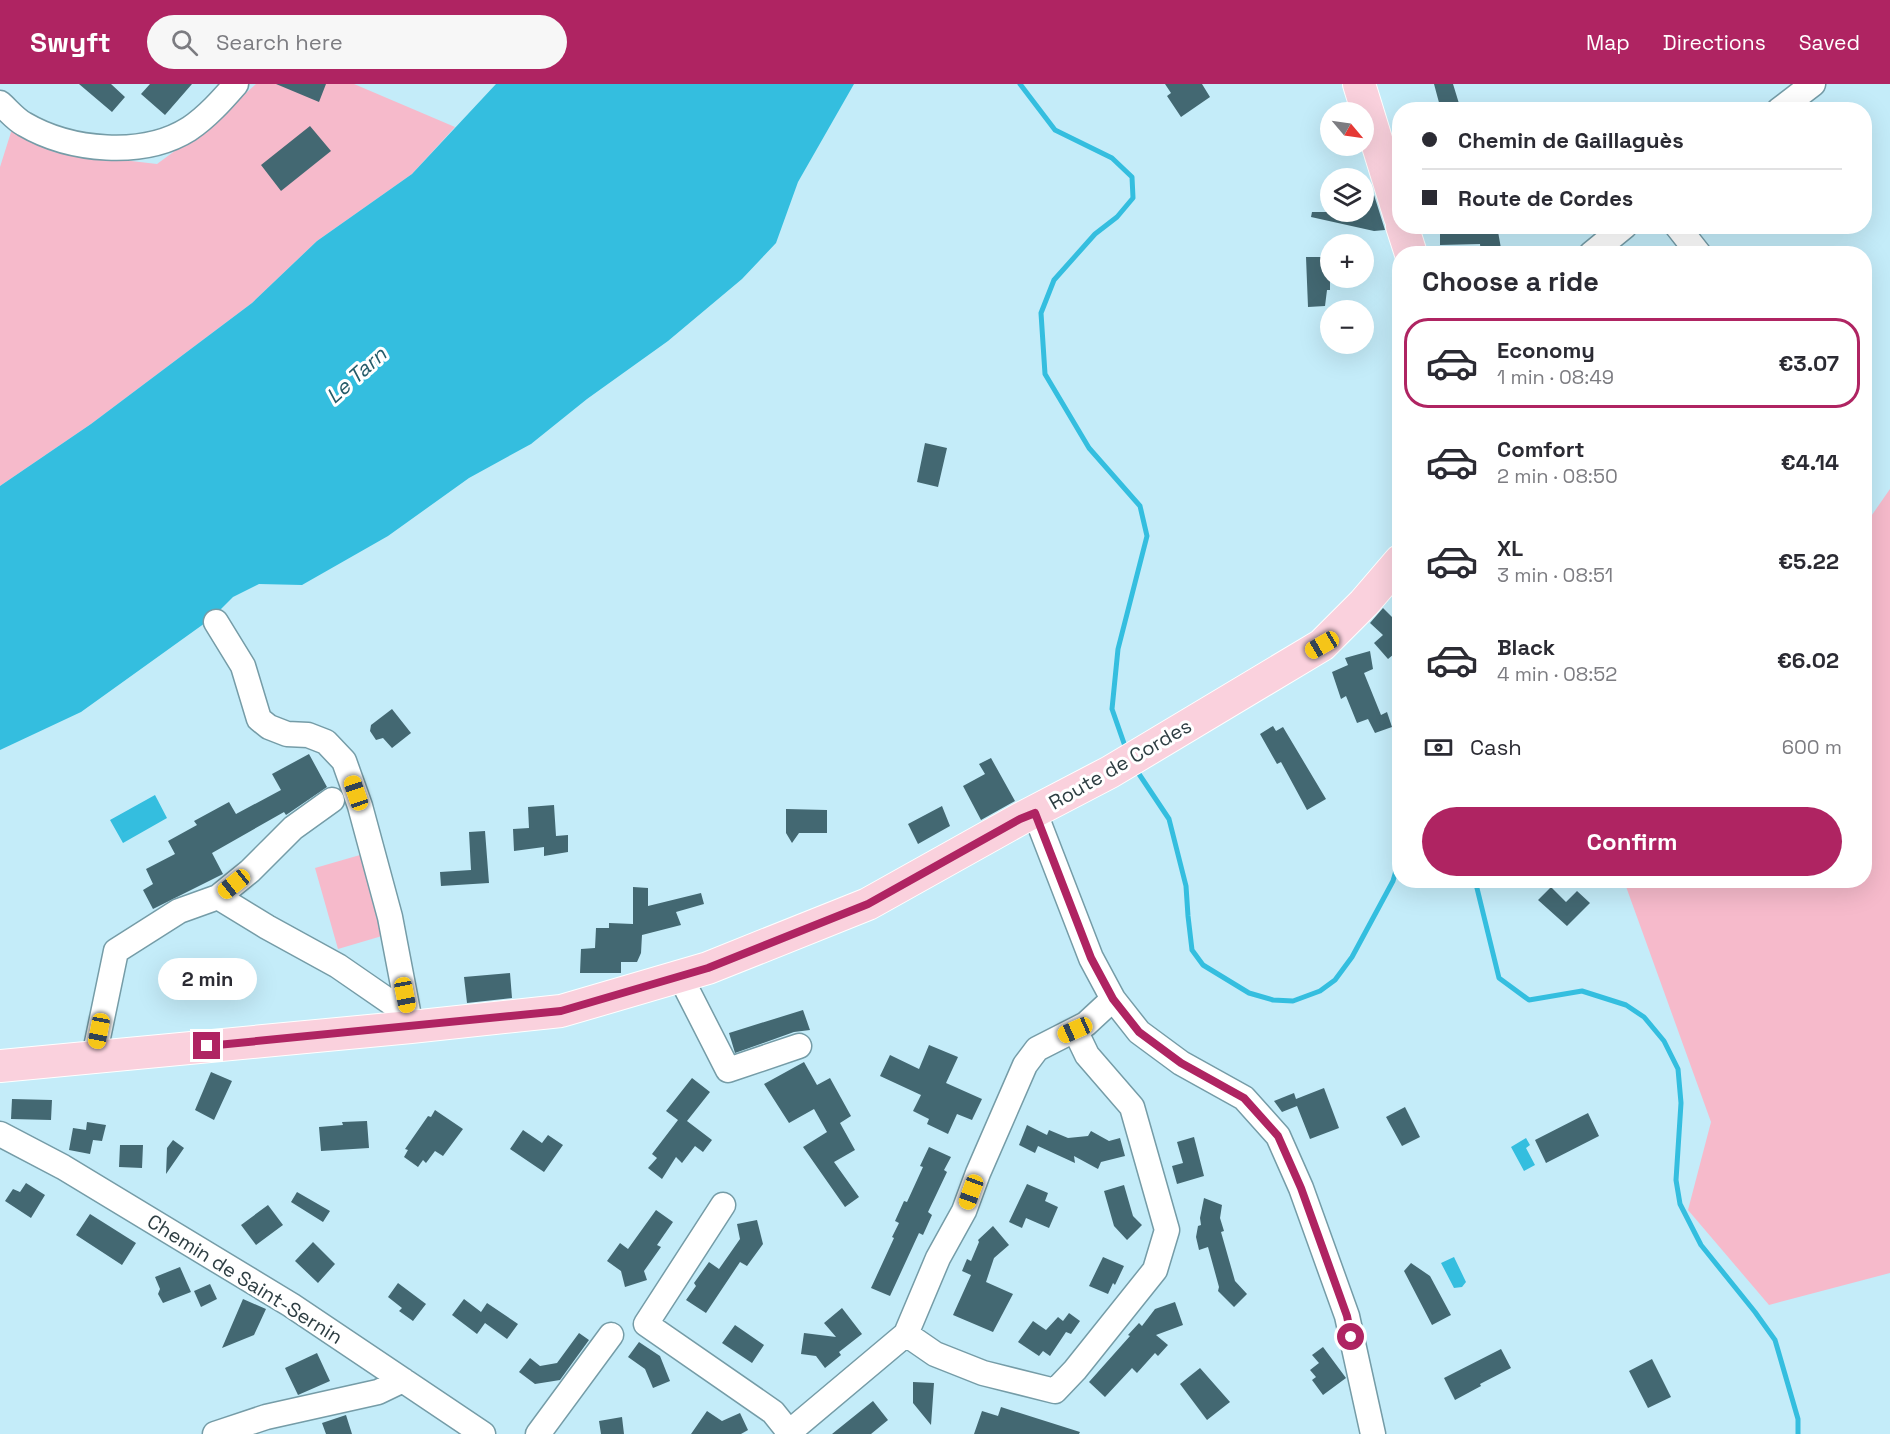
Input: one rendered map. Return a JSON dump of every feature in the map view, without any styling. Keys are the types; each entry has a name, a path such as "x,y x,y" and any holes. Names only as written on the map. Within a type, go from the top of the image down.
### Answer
{"main road":[{"path":"1359,84 1392,191"},
{"name":"Route de Cordes","path":"0,1066 410,1021 561,1011 708,968 868,904 1020,819 1110,772 1322,645 1364,603 1392,570"}],"street":[{"path":"0,103 22,123 62,141 109,148 132,148 188,129 215,107 236,84"},
{"path":"1789,102 1813,84"},
{"path":"1601,246 1616,234"},
{"path":"1683,234 1693,246"},
{"path":"216,622 243,666 259,719 269,727 287,734 308,735 326,742 344,761 360,806 390,917 410,1021"},
{"path":"94,1057 116,951 178,911 218,897 250,871 293,828 332,800"},
{"path":"1035,813 1091,958 1113,999 1139,1032 1181,1063 1244,1098 1278,1136 1301,1188 1347,1316 1373,1434"},
{"path":"218,897 338,966 410,1021"},
{"path":"680,976 728,1070 799,1046"},
{"path":"723,1205 646,1324 772,1412 788,1433 906,1334 938,1258 964,1211 1025,1065 1037,1049 1086,1024 1113,999"},
{"path":"906,1334 935,1354 983,1373 1055,1391 1075,1370 1155,1270 1167,1230 1132,1107 1087,1055 1075,1030"},
{"name":"Chemin de Saint-Sernin","path":"0,1134 63,1167 291,1305 483,1434"},
{"path":"538,1434 611,1335"},
{"path":"215,1434 266,1417 378,1392 403,1380"}],"shaded area":[{"path":"256,84 354,84 455,127 412,174 317,241 252,303 91,424 0,486 0,167 12,129 54,152 157,164 210,125"},
{"path":"1890,489 1890,1273 1769,1305 1688,1210 1711,1122 1627,888 1872,888 1872,515"},
{"path":"360,855 382,936 338,949 315,868"}],"water":[{"name":"Le Tarn","path":"496,84 854,84 798,182 776,243 742,279 668,341 587,399 531,444 469,478 388,536 302,585 259,584 233,597 212,618 81,712 0,750 0,486 91,424 252,303 317,241 412,174"},
{"path":"155,795 167,818 123,843 110,820"},
{"path":"1526,1138 1530,1145 1526,1148 1535,1165 1524,1171 1511,1147"},
{"path":"1454,1257 1466,1282 1462,1287 1454,1288 1441,1263"}],"building":[{"path":"79,84 111,84 125,97 112,112"},
{"path":"150,84 192,84 165,115 141,94"},
{"path":"276,84 326,84 319,102"},
{"path":"1165,84 1202,84 1210,97 1181,117 1167,96 1171,93"},
{"path":"1434,84 1453,84 1459,102 1439,102"},
{"path":"310,126 331,151 281,191 261,165"},
{"path":"1374,195 1385,230 1374,231 1334,222 1374,222"},
{"path":"1312,212 1320,212 1320,219 1311,217"},
{"path":"1440,234 1498,234 1501,246 1480,246 1480,244 1440,245"},
{"path":"1306,257 1320,257 1320,288 1330,288 1330,290 1327,290 1326,300 1320,300 1320,306 1308,307"},
{"path":"925,443 947,448 938,487 917,482"},
{"path":"1383,608 1392,617 1392,656 1388,659 1374,643 1383,635 1370,623"},
{"path":"1370,651 1373,669 1364,673 1381,715 1387,712 1392,727 1375,733 1368,719 1357,723 1346,696 1341,699 1332,672 1348,665 1345,658"},
{"path":"392,709 411,733 392,748 383,738 376,740 370,731 371,725"},
{"path":"1273,726 1276,731 1283,727 1326,799 1307,810 1281,762 1277,764 1260,734"},
{"path":"309,754 327,787 286,815 284,812 212,853 223,874 153,909 143,890 153,884 146,869 175,854 168,841 197,825 194,821 229,802 236,814 281,790 272,774"},
{"path":"991,758 1015,801 981,820 963,786 985,774 979,764"},
{"path":"554,805 556,836 568,835 568,852 544,856 544,847 514,851 513,829 529,828 528,807"},
{"path":"942,806 950,826 918,844 908,824"},
{"path":"786,809 827,810 827,833 799,833 792,843 786,833"},
{"path":"485,831 489,883 441,886 440,872 471,870 469,832"},
{"path":"633,887 648,888 648,906 701,893 704,904 676,912 681,925 642,935 641,953 637,962 621,962 621,973 580,973 581,949 595,948 596,928 609,928 609,923 633,924"},
{"path":"1552,888 1566,902 1577,891 1590,903 1567,926 1538,900"},
{"path":"510,973 512,998 467,1003 464,977"},
{"path":"803,1010 810,1030 794,1032 735,1053 729,1033"},
{"path":"929,1045 958,1057 946,1083 982,1099 972,1120 957,1114 948,1134 927,1124 929,1119 913,1111 921,1095 880,1076 890,1055 919,1069"},
{"path":"804,1062 817,1085 830,1078 851,1116 840,1123 855,1150 834,1162 859,1197 845,1207 803,1147 827,1132 814,1109 789,1123 764,1084"},
{"path":"211,1072 232,1081 214,1120 195,1110"},
{"path":"692,1078 710,1092 687,1121 712,1140 703,1152 695,1146 682,1163 676,1157 662,1179 648,1168 657,1158 652,1154 678,1120 666,1111"},
{"path":"1324,1088 1339,1128 1310,1139 1297,1106 1282,1112 1274,1101 1294,1093 1296,1099"},
{"path":"12,1099 52,1100 51,1120 11,1119"},
{"path":"1405,1107 1420,1137 1402,1146 1386,1117"},
{"path":"435,1110 463,1129 443,1156 435,1151 426,1163 423,1160 418,1167 404,1157 408,1150 405,1149 428,1116 431,1117"},
{"path":"1588,1113 1599,1136 1546,1163 1535,1140"},
{"path":"367,1121 369,1148 321,1151 319,1127 343,1125 342,1122"},
{"path":"87,1122 106,1125 102,1141 93,1140 90,1154 69,1150 73,1128 86,1130"},
{"path":"1027,1125 1047,1135 1049,1130 1068,1138 1088,1136 1091,1131 1109,1141 1120,1138 1125,1156 1101,1162 1098,1169 1074,1156 1075,1163 1038,1146 1035,1153 1019,1145"},
{"path":"523,1130 542,1143 548,1135 563,1145 544,1172 510,1149"},
{"path":"1194,1137 1204,1176 1177,1184 1172,1166 1183,1163 1177,1142"},
{"path":"173,1140 184,1148 166,1174 167,1148"},
{"path":"120,1145 143,1145 142,1168 119,1167"},
{"path":"929,1147 951,1157 944,1170 947,1172 928,1212 932,1215 923,1235 919,1233 890,1296 871,1288 894,1238 892,1237 899,1223 895,1221 904,1201 907,1202 923,1167 920,1166"},
{"path":"26,1183 45,1195 31,1218 5,1201 13,1189 20,1192"},
{"path":"1027,1184 1048,1193 1045,1201 1058,1207 1049,1228 1026,1218 1022,1228 1009,1222"},
{"path":"1124,1185 1133,1216 1142,1225 1127,1240 1114,1226 1104,1191"},
{"path":"297,1192 330,1211 323,1222 291,1202"},
{"path":"1204,1198 1222,1205 1220,1218 1224,1231 1221,1232 1235,1281 1247,1294 1234,1307 1218,1291 1219,1287 1208,1247 1199,1250 1196,1237 1198,1226 1201,1225"},
{"path":"268,1205 283,1225 256,1245 241,1225"},
{"path":"656,1210 673,1222 657,1245 661,1247 644,1271 647,1280 625,1287 621,1271 607,1261 620,1243 628,1249"},
{"path":"90,1214 136,1243 122,1265 76,1235"},
{"path":"757,1220 763,1244 747,1266 740,1262 706,1313 686,1300 696,1286 694,1283 709,1262 719,1269 740,1239 737,1224"},
{"path":"993,1226 1009,1245 994,1258 986,1282 1013,1294 993,1332 953,1315 971,1275 962,1271 967,1259 971,1261 978,1240"},
{"path":"313,1242 335,1264 318,1283 295,1261"},
{"path":"1103,1257 1124,1266 1108,1294 1089,1286"},
{"path":"1411,1263 1430,1276 1451,1315 1432,1325 1404,1271"},
{"path":"180,1267 191,1292 163,1303 158,1294 160,1289 155,1277"},
{"path":"398,1283 426,1304 413,1321 399,1311 402,1308 388,1297"},
{"path":"210,1284 217,1299 201,1307 194,1291"},
{"path":"243,1299 266,1309 254,1335 222,1348"},
{"path":"464,1299 481,1312 487,1303 518,1324 507,1339 485,1323 477,1334 452,1315"},
{"path":"1175,1302 1183,1325 1156,1335 1168,1345 1158,1356 1155,1353 1137,1373 1132,1368 1105,1397 1089,1382 1139,1323 1142,1326 1155,1309"},
{"path":"842,1308 862,1334 839,1352 841,1355 825,1368 816,1356 801,1354 804,1333 836,1337 824,1323"},
{"path":"1069,1313 1080,1321 1071,1334 1066,1332 1050,1356 1043,1351 1039,1356 1018,1342 1033,1321 1046,1330 1058,1317 1063,1321"},
{"path":"735,1325 764,1345 752,1363 722,1343"},
{"path":"579,1333 589,1340 560,1380 535,1384 519,1372 530,1358 540,1366 557,1363"},
{"path":"639,1342 660,1356 670,1381 653,1388 645,1369 628,1357"},
{"path":"1323,1347 1346,1378 1323,1395 1312,1380 1316,1377 1310,1370 1319,1363 1312,1355"},
{"path":"1501,1349 1511,1368 1455,1400 1444,1378"},
{"path":"317,1353 330,1381 298,1395 285,1368"},
{"path":"1652,1359 1671,1397 1648,1408 1629,1371"},
{"path":"1200,1368 1230,1402 1207,1420 1180,1384"},
{"path":"913,1382 934,1383 931,1425 913,1403"},
{"path":"873,1401 888,1420 871,1434 832,1434"},
{"path":"1001,1407 1080,1432 1079,1434 974,1434 982,1411 998,1416"},
{"path":"707,1411 722,1421 740,1413 748,1430 741,1434 691,1434"},
{"path":"346,1415 352,1434 326,1434 322,1423"},
{"path":"622,1417 624,1434 601,1434 599,1421"}],"waterway":[{"path":"1020,84 1055,130 1112,158 1132,177 1133,198 1117,217 1095,234 1054,280 1041,313 1045,374 1089,448 1140,506 1147,536 1118,649 1112,709 1126,749"},
{"path":"1135,768 1169,819 1186,886 1192,950 1203,965 1249,993 1273,1000 1293,1001 1320,991 1335,980 1352,957 1392,883"},
{"path":"1477,888 1499,978 1529,1000 1582,991 1626,1005 1644,1017 1664,1041 1678,1069 1681,1103 1676,1180 1680,1204 1701,1245 1775,1340 1798,1419 1798,1434"}],"route":[{"path":"207,1046 411,1028 561,1011 708,968 868,904 1020,819 1035,813 1091,958 1113,999 1139,1032 1181,1063 1244,1098 1278,1136 1301,1188 1347,1316 1351,1337"}]}
